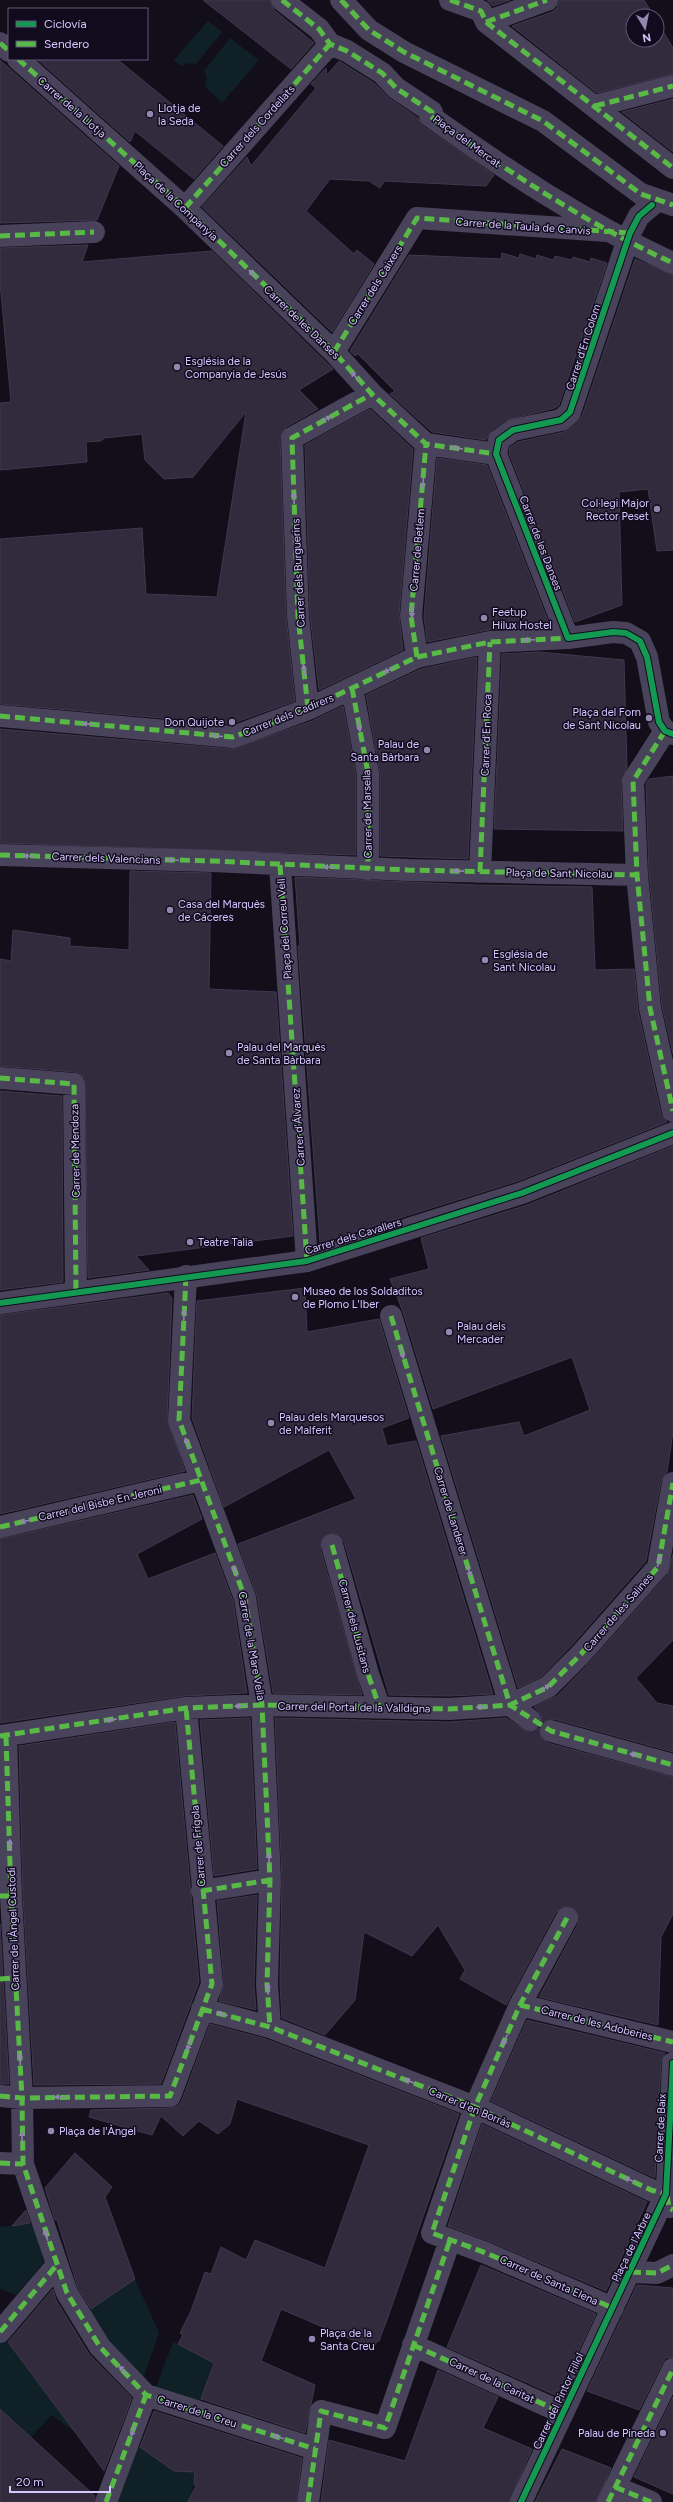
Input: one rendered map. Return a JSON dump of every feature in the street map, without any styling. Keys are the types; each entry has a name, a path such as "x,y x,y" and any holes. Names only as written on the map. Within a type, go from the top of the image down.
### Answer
{"street":[{"name":"Plaça del Mercat","path":"282,0 319,29 330,44 347,51 382,73 396,88 432,112 430,116 500,166 673,263"},
{"path":"341,0 369,30 404,52 543,122 641,194 665,204"},
{"path":"450,0 481,10 486,22 673,168"},
{"path":"486,22 547,0"},
{"path":"0,43 8,50"},
{"name":"Carrer dels Cordellats","path":"185,208 330,44"},
{"name":"Carrer de la Llotja","path":"19,60 126,154"},
{"path":"595,106 673,86"},
{"name":"Plaça de la Companyia","path":"126,154 226,248"},
{"name":"Carrer d'En Colom","path":"496,454 499,440 513,430 561,420 570,412 581,383 623,235 639,216 665,204"},
{"name":"Carrer de la Taula de Canvis","path":"417,218 623,235"},
{"name":"Carrer dels Caixers","path":"334,352 417,218"},
{"path":"0,236 94,232"},
{"name":"Carrer de les Danses","path":"226,248 334,352 372,394 426,444"},
{"name":"Carrer dels Burguerins","path":"308,709 298,616 292,438 372,394"},
{"path":"426,444 496,454"},
{"name":"Carrer de Betlem","path":"417,657 411,616 426,444"},
{"name":"Carrer de les Danses","path":"496,454 568,638"},
{"path":"568,638 613,632 626,633 640,641 647,657 655,711 669,733 633,781 637,876 650,1008 673,1111"},
{"name":"Carrer dels Cadirers","path":"0,716 233,737 308,709 417,657 490,642 568,638"},
{"name":"Carrer d'En Roca","path":"480,872 490,642"},
{"name":"Carrer de Marsella","path":"352,688 368,773 368,869"},
{"name":"Carrer dels Valencians","path":"0,855 212,861"},
{"name":"Plaça del Correu Vell","path":"212,861 368,869"},
{"name":"Plaça del Correu Vell","path":"280,865 288,992"},
{"name":"Plaça de Sant Nicolau","path":"368,869 637,876"},
{"name":"Carrer d'Álvarez","path":"288,992 307,1261"},
{"name":"Carrer de Mendoza","path":"0,1078 74,1084 76,1292"},
{"name":"Carrer dels Cavallers","path":"0,1303 186,1276 307,1261 522,1193 673,1134"},
{"name":"Carrer de la Mare Vella","path":"186,1276 179,1420 245,1598 262,1705 270,1880 267,1984 270,2028"},
{"name":"Carrer de Landerer","path":"391,1316 510,1705"},
{"name":"Carrer del Bisbe En Jeroni","path":"0,1527 201,1480"},
{"name":"Carrer de les Salines","path":"510,1705 548,1688 581,1654 658,1566 673,1483"},
{"name":"Carrer dels Lusitans","path":"332,1545 368,1674 379,1706"},
{"name":"Carrer del Portal de la Valldigna","path":"3,1736 186,1708 262,1705 379,1706 449,1709 510,1705"},
{"path":"510,1705 530,1720"},
{"name":"Carrer de Frígola","path":"186,1708 202,1891 212,1984 202,2008"},
{"path":"551,1731 673,1765"},
{"name":"Carrer de l'Àngel Custodi","path":"3,1736 7,1979 22,2098"},
{"path":"202,1891 270,1880"},
{"path":"308,2502 321,2411 385,2428 413,2345 475,2107 520,2005 566,1918"},
{"name":"Carrer de les Adoberies","path":"520,2005 673,2042"},
{"path":"0,2096 22,2098 170,2096 202,2008"},
{"name":"Carrer d'en Borràs","path":"202,2008 270,2028 475,2107 651,2190 670,2202"},
{"name":"Carrer de Baix","path":"670,2202 673,2063"},
{"path":"0,2162 23,2164 22,2098"},
{"name":"Carrer de la Creu","path":"23,2164 56,2266 67,2293 100,2347 146,2395 316,2443"},
{"name":"Plaça de l'Arbre","path":"613,2308 670,2202"},
{"name":"Carrer de Santa Elena","path":"441,2237 486,2253 613,2308"},
{"name":"Plaça de l'Arbre","path":"631,2272 657,2273 673,2265"},
{"path":"0,2332 56,2266"},
{"name":"Carrer del Pintor Fillol","path":"521,2502 613,2308"},
{"name":"Carrer de la Caritat","path":"413,2345 443,2357 563,2413"},
{"path":"651,2502 615,2487 673,2369"},
{"path":"106,2502 146,2395"}],"shaded area":[{"path":"208,21 222,32 196,64 188,63 181,66 174,60"},
{"path":"230,38 259,60 222,103 205,87 207,78 204,71"},
{"path":"33,2223 44,2262 16,2295 0,2289 0,2227"},
{"path":"135,2279 159,2333 143,2379 110,2346 90,2310"},
{"path":"5,2338 75,2432 52,2415 31,2437 0,2409 0,2343"},
{"path":"173,2342 214,2361 200,2402 156,2387"},
{"path":"136,2444 156,2458 196,2469 191,2502 117,2502"}],"building":[{"path":"203,0 270,0 274,10 314,43 291,69"},
{"path":"487,0 510,0 493,6"},
{"path":"559,0 644,0 649,8 625,8 625,48 665,48 665,34 673,48 673,74 597,93 512,26 552,12 557,8"},
{"path":"0,60 119,166 97,220 0,223"},
{"name":"Llotja de la Seda","path":"38,60 118,60 223,146 194,179 135,131 130,142"},
{"path":"339,61 374,83 389,98 418,118 423,126 494,175 486,186 384,181 380,188 369,181 330,179 306,211 354,254 357,250 374,264 332,332 202,207 247,157 251,166 316,88 311,84 326,68 327,75"},
{"path":"673,99 673,152 622,112"},
{"path":"88,245 82,262 212,251 333,369 299,390 318,409 286,427 280,438 286,616 295,701 231,724 0,704 0,539 142,528 146,594 217,597 246,412 193,477 164,479 145,460 142,434 104,438 101,441 86,442 87,462 0,470 0,403 11,402 0,282 0,248"},
{"path":"502,253 519,258 520,254 536,259 537,255 553,260 555,256 571,260 573,257 590,262 591,258 607,263 559,405 555,408 506,420 492,430 486,440 432,432 390,394 395,391 358,354 355,356 350,351 409,255 501,259"},
{"path":"635,259 673,275 673,550 657,551 648,489 619,492 622,605 575,622 509,453 510,447 518,442 564,432 582,416"},
{"path":"370,409 413,449 399,615 403,650 319,690 310,615 305,445"},
{"path":"437,458 487,465 550,626 488,630 427,642 424,616"},
{"path":"539,652 624,660 627,768 621,782 623,831 494,829 502,654"},
{"name":"Palau de Santa Bàrbara","path":"477,657 468,859 380,856 380,773 366,695 421,669"},
{"path":"343,706 356,774 356,855 0,843 0,729 232,749 312,721"},
{"path":"673,776 673,1054 662,1006 649,874 646,784 649,779"},
{"path":"130,871 211,873 209,989 276,992 293,1236 136,1256 149,1270 88,1278 85,1078 75,1072 0,1066 0,959 11,961 13,930 70,938 70,946 129,950"},
{"path":"295,877 476,885 592,887 595,970 634,969 638,1011 661,1114 667,1122 518,1181 320,1243 298,946 300,946"},
{"path":"0,1091 62,1096 63,1282 0,1290"},
{"path":"673,1146 673,1432 667,1472 661,1481 646,1561 572,1645 541,1677 518,1688 441,1436 519,1422 524,1436 590,1410 572,1357 433,1409 403,1312 390,1279 429,1269 421,1238 527,1205"},
{"path":"305,1288 307,1332 379,1319 409,1418 382,1428 387,1446 416,1441 493,1694 449,1696 389,1695 344,1542 335,1533 323,1537 320,1548 362,1695 273,1693 257,1596 238,1544 356,1499 329,1450 224,1507 192,1418 197,1301"},
{"path":"168,1293 172,1298 167,1420 185,1471 0,1514 0,1315"},
{"path":"193,1495 202,1519 137,1554 148,1579 215,1553 233,1601 247,1693 184,1696 0,1723 0,1539"},
{"path":"673,1554 673,1640 636,1678 657,1703 673,1706 673,1752 554,1719 542,1722 541,1715 534,1707 557,1696 590,1662 667,1575"},
{"path":"250,1718 257,1869 214,1876 200,1720"},
{"path":"275,1718 449,1722 506,1718 528,1732 539,1728 542,1739 548,1743 673,1777 673,1914 661,1937 658,2025 539,1997 578,1924 577,1911 567,1906 556,1912 506,2005 460,1979 465,1970 438,1925 412,1956 364,1932 355,2000 325,2035 282,2018 280,1984 282,1879"},
{"path":"175,1722 199,1982 161,2084 34,2085 23,1895 19,1746"},
{"path":"257,1895 254,1984 256,2010 219,2001 224,1983 217,1901"},
{"path":"0,1924 9,2084 0,2084"},
{"path":"527,2020 665,2053 661,2062 655,2178 491,2101"},
{"path":"210,2024 266,2039 459,2114 389,2314 379,2341 377,2341 374,2347 363,2342 362,2344 281,2309 261,2361 315,2385 305,2433 201,2399 214,2363 178,2344 183,2335 180,2333 191,2311 205,2272 211,2274 221,2247 246,2260 255,2240 325,2268 369,2145 237,2099 230,2124 218,2134 199,2121 183,2136 161,2116 152,2135 89,2117 91,2110 170,2108 178,2106 182,2100"},
{"path":"482,2124 647,2202 606,2291 491,2242 448,2226"},
{"path":"75,2153 112,2187 105,2197 135,2279 91,2309 78,2288 57,2220 55,2220 45,2188"},
{"path":"26,2210 30,2223 12,2226"},
{"path":"481,2265 596,2314 557,2396 447,2347"},
{"path":"637,2285 673,2288 673,2357 666,2358 662,2364 639,2410 587,2391"},
{"path":"53,2289 56,2300 89,2354 132,2398 104,2471 8,2342"},
{"path":"438,2370 498,2397 483,2428 532,2449 509,2502 321,2502 329,2440 405,2461"},
{"name":"Palau de Pineda","path":"673,2397 673,2494 634,2477"},
{"path":"0,2409 95,2496 94,2502 0,2502"},
{"path":"154,2411 302,2458 296,2502 188,2502 196,2486 194,2484 195,2472 174,2471 140,2447"},
{"path":"562,2449 611,2468 596,2502 535,2502"}],"marked path":[{"path":"282,0 319,29 330,44 347,51 382,73 396,88 432,112 430,116 488,157 548,196 579,214 641,248 673,263"},
{"path":"341,0 369,30 404,52 543,121 641,194 673,205"},
{"path":"450,0 481,11 486,22 673,168"},
{"path":"486,22 547,0"},
{"path":"0,43 8,50"},
{"path":"185,208 330,44"},
{"path":"19,60 185,208 334,352 372,394 426,444 496,454"},
{"path":"595,106 673,86"},
{"path":"334,352 417,218 630,233"},
{"path":"0,236 94,232"},
{"path":"308,709 298,616 292,438 372,394"},
{"path":"417,657 411,616 426,444"},
{"path":"0,716 233,737 308,709 417,657 490,642 570,638"},
{"path":"480,872 490,642"},
{"path":"352,688 368,773 368,869"},
{"path":"665,731 633,781 637,875 650,1008 673,1111"},
{"path":"0,855 212,861 408,870 637,875"},
{"path":"280,865 307,1261"},
{"path":"0,1078 74,1084 76,1292"},
{"path":"186,1276 179,1420 245,1598 262,1705 270,1880 267,1984 270,2027"},
{"path":"391,1316 510,1705 548,1687 581,1654 658,1567 673,1483"},
{"path":"0,1527 201,1480"},
{"path":"332,1545 368,1674 379,1706"},
{"path":"0,1736 186,1708 262,1705 449,1709 510,1705 551,1731 673,1765"},
{"path":"0,2096 22,2098 170,2096 212,1984 186,1708"},
{"path":"6,1736 11,1896 22,2098 23,2164 67,2293 100,2347 146,2395 315,2449"},
{"path":"202,1891 270,1880"},
{"path":"0,1896 11,1896"},
{"path":"567,1918 520,2005 475,2107 432,2233 486,2253 613,2308"},
{"path":"0,1979 15,1978"},
{"path":"520,2005 673,2042"},
{"path":"202,2009 270,2027 475,2107 651,2190 666,2194"},
{"path":"0,2163 23,2164"},
{"path":"667,2195 669,2208 673,2210"},
{"path":"308,2502 321,2411 385,2428 450,2240"},
{"path":"631,2272 657,2273 673,2265"},
{"path":"0,2332 56,2266"},
{"path":"413,2345 563,2413"},
{"path":"608,2502 673,2369"},
{"path":"106,2502 146,2395"},
{"path":"615,2487 651,2502"}],"cycle path":[{"path":"652,205 639,216 630,233 570,412 561,420 513,430 499,440 496,454 568,638 613,632 626,633 640,641 647,657 659,722 665,731 673,734"},
{"path":"0,1303 307,1261 522,1193 673,1133"},
{"path":"521,2502 666,2194 673,2063"}],"place":[{"name":"Llotja de la Seda","path":"150,114"},
{"name":"Església de la Companyia de Jesús","path":"177,367"},
{"name":"Col·legi Major Rector Peset","path":"657,509"},
{"name":"Feetup Hilux Hostel","path":"484,618"},
{"name":"Plaça del Forn de Sant Nicolau","path":"649,718"},
{"name":"Don Quijote","path":"232,722"},
{"name":"Palau de Santa Bàrbara","path":"427,750"},
{"name":"Casa del Marquès de Cáceres","path":"170,910"},
{"name":"Església de Sant Nicolau","path":"485,960"},
{"name":"Palau del Marquès de Santa Bàrbara","path":"229,1053"},
{"name":"Teatre Talia","path":"190,1242"},
{"name":"Museo de los Soldaditos de Plomo L'Iber","path":"295,1297"},
{"name":"Palau dels Mercader","path":"449,1332"},
{"name":"Palau dels Marquesos de Malferit","path":"271,1423"},
{"name":"Plaça de l'Àngel","path":"51,2131"},
{"name":"Plaça de la Santa Creu","path":"312,2339"},
{"name":"Palau de Pineda","path":"663,2433"}]}
